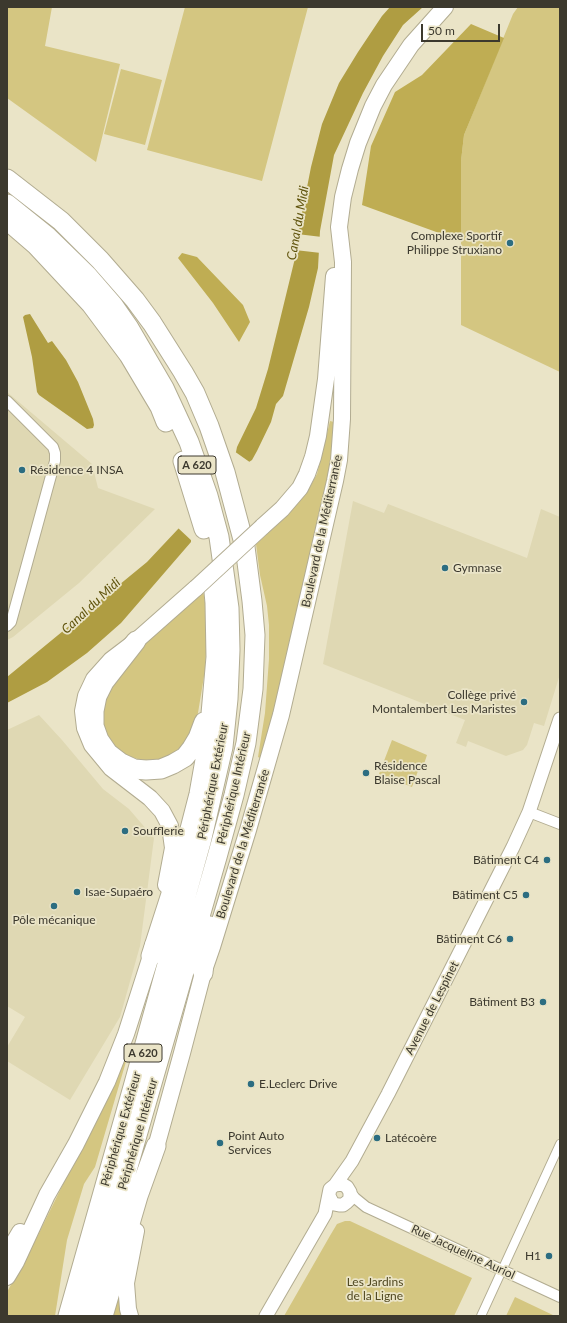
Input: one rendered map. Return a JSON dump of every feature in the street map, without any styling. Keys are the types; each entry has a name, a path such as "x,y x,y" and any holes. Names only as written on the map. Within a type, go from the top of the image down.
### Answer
{"highway":[{"name":"Périphérique Intérieur","path":"7,179 61,221 100,260 135,300 152,323 194,393 226,472 245,547 254,628 253,689 246,743 234,795 218,858 86,1316"},
{"name":"Périphérique Extérieur","path":"7,204 48,237 86,275 108,300 129,328 164,388 189,442 208,496 219,537 229,608 230,650 228,699 223,747 202,842 68,1316"},
{"path":"7,220 36,245 91,304 129,355 163,414 181,456 208,540 215,604 216,657 210,725 199,794 182,860 151,956"},
{"path":"136,641 104,682 97,696 94,711 94,726 99,740 108,753 121,763 134,769 160,769 185,757 198,738 213,696"},
{"path":"203,974 205,948 236,824 234,795"},
{"path":"104,1316 138,1196 156,1146"}],"main road":[{"name":"Boulevard de la Méditerranée","path":"130,1316 126,1283 156,1146 203,974 248,830 281,715 339,460 342,419 341,361 343,262 339,227 343,197 358,143 373,106 384,85 411,45 445,7"},
{"path":"7,1277 16,1262 46,1195 76,1144 107,1082 126,1034 151,956 173,848 170,826 162,811 150,798 111,768 92,745 85,728 84,710 86,696 94,679 111,660 136,641 196,588 286,505 300,488 313,457 318,436 325,387 332,287 339,227"},
{"path":"7,1254 29,1215 46,1195"}],"street":[{"path":"7,401 53,447 56,453 11,622 7,626"},
{"name":"Avenue de Lespinet","path":"266,1316 324,1214 332,1190 352,1161 470,934 529,812 560,719"},
{"path":"529,812 560,824"},
{"path":"481,1316 560,1144"},
{"name":"Avenue de Lespinet","path":"349,1190 352,1161"},
{"path":"342,1184 349,1190 350,1198 347,1202 341,1205 332,1202 332,1190 342,1184"},
{"name":"Rue Jacqueline Auriol","path":"349,1190 355,1198 366,1207 560,1297"},
{"name":"Avenue de Lespinet","path":"324,1214 341,1205"},
{"name":"Rue Jacqueline Auriol","path":"341,1205 366,1207"}],"shaded area":[{"path":"390,7 423,7 403,25 383,56 363,93 334,155 320,231 318,268 309,307 283,396 276,404 271,422 257,451 252,460 249,462 191,542 121,623 87,653 47,682 7,703 7,677 147,562 179,528 236,452 256,408 268,369 296,254 300,223 311,167 322,124 339,83 382,16"},
{"path":"471,24 504,38 464,135 461,161 461,241 362,205 371,146 395,92 422,75"},
{"path":"182,253 197,257 243,305 250,322 239,342 213,303 178,258"},
{"path":"30,314 48,343 52,341 66,360 78,382 93,419 93,428 87,429 39,395 37,392 32,357 23,317"},
{"path":"7,392 92,464 98,488 155,509 79,583 13,637 7,640"},
{"path":"353,501 384,513 388,504 527,558 541,509 560,517 560,674 544,726 534,723 527,745 523,750 506,756 468,741 466,747 456,743 465,720 323,664"},
{"name":"Isae-Supaéro","path":"39,715 103,789 129,809 154,838 140,946 120,1017 70,1100 7,1061 7,1047 25,1017 7,1006 7,730"}],"green space":[{"path":"7,7 52,7 45,46 120,64 96,162 7,98"},
{"path":"185,7 308,7 262,181 147,150"},
{"name":"Complexe Sportif Philippe Struxiano","path":"518,7 560,7 560,372 461,325 461,161 464,135 513,14"},
{"path":"121,69 162,80 145,145 104,134"},
{"path":"330,421 334,422 334,444 331,470 278,700 262,759 258,757 265,713 269,659 269,625 256,544 288,515 307,492 317,474"},
{"path":"203,590 208,620 205,670 197,719 189,736 181,747 171,755 163,759 152,761 141,760 128,756 120,752 113,744 102,723 102,711 108,689 141,648"},
{"path":"392,740 427,755 424,764 421,763 412,787 379,774"},
{"path":"140,1014 95,1167 84,1184 67,1240 55,1316 7,1316 7,1292 39,1233 70,1170"},
{"name":"Les Jardins de la Ligne","path":"350,1221 472,1278 454,1316 284,1316 337,1224"},
{"path":"121,1269 125,1316 111,1316"},
{"path":"515,1297 555,1316 506,1316"}],"pier":[{"path":"297,234 322,237 321,253 295,250"},
{"path":"234,451 251,463 193,542 177,527"}],"place":[{"name":"Complexe Sportif Philippe Struxiano","path":"510,243"},
{"name":"Résidence 4 INSA","path":"22,470"},
{"name":"Gymnase","path":"445,568"},
{"name":"Collège privé Montalembert Les Maristes","path":"524,702"},
{"name":"Résidence Blaise Pascal","path":"366,773"},
{"name":"Soufflerie","path":"125,831"},
{"name":"Bâtiment C4","path":"547,860"},
{"name":"Isae-Supaéro","path":"77,892"},
{"name":"Bâtiment C5","path":"526,895"},
{"name":"Pôle mécanique","path":"54,906"},
{"name":"Bâtiment C6","path":"510,939"},
{"name":"Bâtiment B3","path":"543,1002"},
{"name":"E.Leclerc Drive","path":"251,1084"},
{"name":"Latécoère","path":"377,1138"},
{"name":"Point Auto Services","path":"220,1143"},
{"name":"H1","path":"549,1256"}],"water label":[{"name":"Canal du Midi","path":"298,223"},
{"name":"Canal du Midi","path":"91,606"}]}
